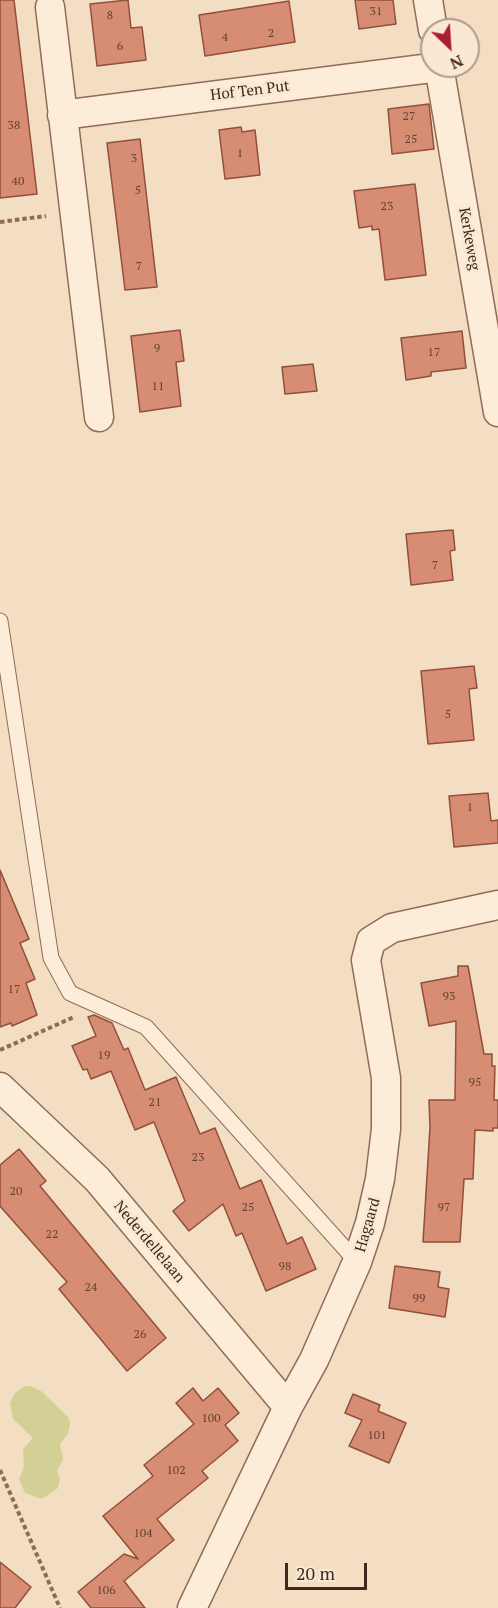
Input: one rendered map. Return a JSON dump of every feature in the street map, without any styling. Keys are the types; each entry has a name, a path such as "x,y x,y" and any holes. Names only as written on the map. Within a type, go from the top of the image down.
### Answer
{"street":[{"path":"428,0 431,18"},
{"path":"50,7 99,417"},
{"name":"Hof Ten Put","path":"62,115 420,68"},
{"name":"Kerkeweg","path":"441,78 498,412"},
{"name":"Hagaard","path":"192,1608 288,1407 314,1360 357,1262 380,1179 386,1129 386,1078 366,960 371,941 392,928 498,905"},
{"name":"Nederdellelaan","path":"0,1087 97,1179 288,1407"}],"lane":[{"path":"0,621 51,958 70,993 146,1027 357,1262"}],"path":[{"path":"0,222 74,213"},
{"path":"0,1050 41,1032"},
{"path":"0,1470 60,1608"}],"shaded area":[{"path":"24,1386 41,1391 68,1417 70,1423 68,1434 60,1444 63,1459 57,1471 60,1478 58,1488 42,1499 25,1493 19,1479 24,1467 23,1449 33,1438 13,1419 10,1403 15,1393"}],"building":[{"path":"0,0 14,0 37,194 0,198"},
{"path":"128,0 131,28 142,27 146,60 97,66 90,4"},
{"path":"355,0 393,0 396,24 359,29"},
{"path":"289,1 295,42 205,56 199,15"},
{"path":"429,104 434,149 392,154 388,109"},
{"path":"241,127 242,132 255,130 260,175 225,179 219,130"},
{"path":"140,139 157,287 125,290 107,143"},
{"path":"415,184 426,275 385,280 379,229 372,230 372,226 359,228 354,191"},
{"path":"180,330 184,361 176,362 181,406 140,412 131,336"},
{"path":"462,331 466,368 431,372 431,376 406,380 401,338"},
{"path":"313,364 317,391 285,394 282,367"},
{"path":"453,530 455,550 450,551 453,580 411,585 406,534"},
{"path":"474,666 477,688 469,689 474,740 428,744 421,671"},
{"path":"488,793 491,821 498,820 498,843 454,847 449,796"},
{"path":"0,870 29,939 20,943 35,979 26,983 37,1015 12,1026 11,1023 0,1027"},
{"path":"458,966 468,966 484,1054 492,1054 492,1066 495,1066 494,1100 498,1100 498,1128 493,1128 493,1131 475,1130 473,1179 464,1179 460,1242 423,1242 430,1127 429,1100 455,1100 456,1021 429,1026 421,983 458,976"},
{"path":"94,1015 112,1023 124,1050 128,1048 145,1090 176,1077 200,1134 215,1128 240,1189 261,1180 287,1244 302,1237 316,1269 266,1291 242,1233 236,1236 223,1204 189,1231 173,1211 185,1201 154,1122 135,1130 111,1071 91,1079 87,1069 83,1070 72,1046 96,1036 88,1017"},
{"path":"19,1149 46,1181 40,1186 166,1338 127,1371 59,1289 67,1282 0,1206 0,1165"},
{"path":"395,1266 440,1272 438,1287 449,1289 445,1317 389,1308"},
{"path":"193,1388 203,1401 218,1388 239,1413 225,1425 238,1441 202,1471 208,1478 157,1519 174,1540 124,1581 145,1608 91,1608 78,1592 124,1554 138,1559 103,1516 153,1476 144,1465 194,1424 176,1403"},
{"path":"353,1394 380,1405 378,1411 406,1423 389,1463 349,1446 362,1420 345,1413"},
{"path":"0,1562 31,1587 15,1608 0,1608"}]}
